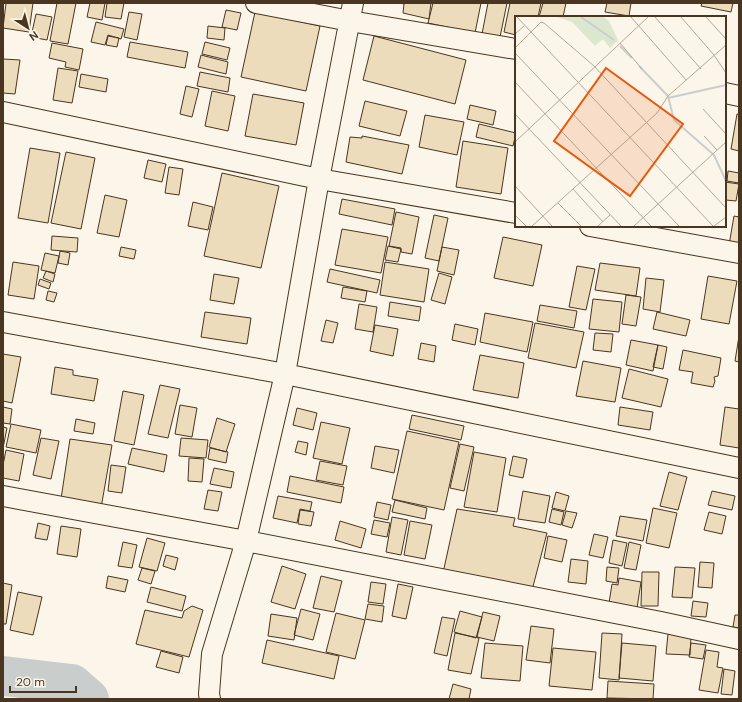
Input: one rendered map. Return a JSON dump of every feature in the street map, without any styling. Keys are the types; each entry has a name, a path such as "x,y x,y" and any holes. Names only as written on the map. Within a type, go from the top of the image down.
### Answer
{"street":[{"path":"256,3 351,12 515,49"},
{"path":"210,699 209,694 212,654 246,541 285,374 319,180 351,12"},
{"path":"726,93 739,96"},
{"path":"3,112 319,180 515,213"},
{"path":"595,227 739,254"},
{"path":"3,322 285,374 739,468"},
{"path":"3,496 246,541 653,620 739,639"}],"building":[{"path":"6,3 33,3 29,32 3,28"},
{"path":"57,3 76,3 68,44 50,41"},
{"path":"90,3 105,3 102,20 87,17"},
{"path":"107,3 124,3 121,19 105,17"},
{"path":"400,3 431,3 429,19 403,13 404,4"},
{"path":"433,3 481,3 475,33 428,23"},
{"path":"488,3 507,3 499,42 481,39"},
{"path":"510,3 541,3 538,16 515,16 515,35 504,32"},
{"path":"543,3 566,3 563,16 539,16"},
{"path":"607,3 631,3 629,16 605,12"},
{"path":"702,3 733,3 731,12 701,6"},
{"path":"226,10 241,13 237,30 222,27"},
{"path":"129,12 142,14 137,40 124,37"},
{"path":"255,12 320,26 306,91 241,77"},
{"path":"36,14 52,17 47,40 31,37"},
{"path":"96,22 124,29 121,39 108,35 105,45 91,42"},
{"path":"208,26 225,28 224,40 207,38"},
{"path":"108,36 119,38 117,47 106,45"},
{"path":"374,36 466,60 455,104 363,80"},
{"path":"130,42 188,52 185,68 127,57"},
{"path":"205,42 230,48 227,60 202,54"},
{"path":"52,43 83,49 79,70 65,67 66,62 49,58"},
{"path":"201,55 228,62 226,74 198,67"},
{"path":"3,59 20,60 15,94 3,93"},
{"path":"58,68 78,71 72,103 53,100"},
{"path":"200,72 230,78 228,92 197,86"},
{"path":"81,74 108,79 106,92 79,87"},
{"path":"186,86 199,89 192,117 180,114"},
{"path":"212,91 235,96 228,131 205,126"},
{"path":"253,94 304,103 296,145 245,136"},
{"path":"365,101 407,111 400,136 359,126"},
{"path":"470,105 496,111 493,125 467,119"},
{"path":"737,114 739,114 739,151 731,149"},
{"path":"425,115 464,122 457,155 419,147"},
{"path":"479,124 515,133 513,146 476,137"},
{"path":"362,136 409,145 402,174 346,162 350,137 362,138"},
{"path":"463,141 508,148 501,194 456,187"},
{"path":"30,148 60,153 48,223 18,218"},
{"path":"66,152 95,158 81,229 51,223"},
{"path":"148,160 166,164 162,182 144,178"},
{"path":"169,167 183,169 179,195 165,193"},
{"path":"728,171 739,173 739,183 727,181"},
{"path":"222,173 279,186 261,268 204,256"},
{"path":"726,182 739,184 736,201 726,200"},
{"path":"105,195 127,200 119,237 97,233"},
{"path":"342,199 395,209 392,225 339,214"},
{"path":"193,202 213,207 208,230 188,226"},
{"path":"396,212 419,217 412,254 401,252 401,248 389,246"},
{"path":"434,215 448,218 439,261 425,258"},
{"path":"734,216 739,217 739,246 729,245"},
{"path":"342,229 388,237 381,273 335,265"},
{"path":"52,236 78,238 77,252 51,250"},
{"path":"503,237 542,245 533,286 494,278"},
{"path":"388,246 401,249 398,262 385,260"},
{"path":"121,247 136,250 134,259 119,256"},
{"path":"442,247 459,250 454,275 437,271"},
{"path":"60,251 70,253 68,265 58,263"},
{"path":"45,253 59,256 55,273 41,270"},
{"path":"13,262 39,266 34,299 8,295"},
{"path":"385,262 429,269 424,302 380,295"},
{"path":"600,263 640,268 636,296 595,290"},
{"path":"577,266 595,269 586,310 569,307"},
{"path":"330,269 380,280 377,293 327,282"},
{"path":"46,271 55,274 53,282 43,278"},
{"path":"439,273 452,277 445,304 431,300"},
{"path":"214,274 239,278 234,304 210,300"},
{"path":"708,276 737,281 729,324 701,319"},
{"path":"646,278 664,280 660,312 643,309"},
{"path":"40,279 51,283 49,289 38,285"},
{"path":"343,287 367,291 365,302 341,298"},
{"path":"48,291 57,293 54,302 46,300"},
{"path":"626,295 641,297 636,326 622,324"},
{"path":"593,299 622,302 619,332 589,329"},
{"path":"390,302 421,307 419,321 388,316"},
{"path":"359,304 377,307 373,332 355,329"},
{"path":"540,305 577,311 574,328 537,321"},
{"path":"205,312 251,318 247,344 201,337"},
{"path":"657,312 690,320 686,336 653,329"},
{"path":"485,313 533,322 527,352 480,342"},
{"path":"326,320 338,323 333,343 321,341"},
{"path":"535,323 584,332 576,368 528,358"},
{"path":"455,324 478,329 475,345 452,340"},
{"path":"375,325 398,329 393,356 370,351"},
{"path":"595,333 613,334 611,352 593,350"},
{"path":"739,336 739,362 735,361"},
{"path":"631,340 658,345 653,371 626,365"},
{"path":"421,343 436,346 434,362 418,359"},
{"path":"658,345 667,347 663,369 653,367"},
{"path":"683,350 721,358 718,376 714,377 715,381 713,387 691,383 693,372 679,370"},
{"path":"3,354 21,357 12,403 3,401"},
{"path":"480,355 524,363 518,398 473,390"},
{"path":"583,361 621,368 615,402 576,396"},
{"path":"55,367 73,370 73,375 98,379 94,401 51,394"},
{"path":"629,369 668,379 661,407 622,398"},
{"path":"160,385 180,389 168,438 148,434"},
{"path":"123,391 144,395 134,445 114,441"},
{"path":"180,405 197,408 192,437 175,434"},
{"path":"3,407 12,409 10,424 3,423"},
{"path":"620,407 653,412 650,430 618,425"},
{"path":"725,407 739,409 739,448 720,445"},
{"path":"297,408 317,413 313,430 293,425"},
{"path":"412,415 464,426 461,440 409,429"},
{"path":"217,418 235,424 226,452 209,447"},
{"path":"76,419 95,423 93,434 74,431"},
{"path":"321,422 350,428 342,464 313,458"},
{"path":"11,424 41,430 36,453 6,447"},
{"path":"3,427 7,428 3,448"},
{"path":"407,431 459,442 444,510 392,499"},
{"path":"41,438 59,441 51,479 33,475"},
{"path":"181,438 208,440 206,458 179,456"},
{"path":"70,439 112,445 101,508 61,499"},
{"path":"298,441 308,443 306,455 295,452"},
{"path":"460,444 474,447 464,491 450,488"},
{"path":"375,446 399,450 394,473 371,468"},
{"path":"132,448 167,455 164,472 128,464"},
{"path":"210,448 228,452 226,463 208,459"},
{"path":"6,450 24,454 19,481 3,478 3,465"},
{"path":"474,452 506,458 497,512 464,507"},
{"path":"513,456 527,459 523,478 509,475"},
{"path":"189,458 204,459 202,482 188,481"},
{"path":"320,461 347,466 343,485 316,480"},
{"path":"111,465 126,467 122,493 108,491"},
{"path":"214,468 234,472 231,488 210,484"},
{"path":"669,472 687,477 678,510 660,506"},
{"path":"290,476 344,487 341,503 287,492"},
{"path":"208,490 222,492 218,511 204,509"},
{"path":"523,491 550,496 545,523 518,519"},
{"path":"712,491 735,496 732,510 708,505"},
{"path":"556,492 569,496 565,511 552,508"},
{"path":"278,496 312,502 310,511 300,509 297,523 273,518"},
{"path":"395,500 427,508 425,519 392,512"},
{"path":"377,502 391,505 388,520 374,517"},
{"path":"653,508 677,513 669,548 646,543"},
{"path":"457,509 515,518 513,526 547,533 531,594 443,573"},
{"path":"552,509 564,512 561,525 549,522"},
{"path":"300,510 314,512 311,526 298,524"},
{"path":"566,511 577,513 572,528 562,525"},
{"path":"709,512 726,516 722,534 704,530"},
{"path":"620,516 647,520 643,541 616,536"},
{"path":"392,517 408,520 401,555 386,552"},
{"path":"374,520 390,523 387,537 371,534"},
{"path":"340,521 366,529 361,548 335,540"},
{"path":"410,521 432,525 425,559 404,555"},
{"path":"38,523 50,526 47,540 35,538"},
{"path":"61,526 81,529 77,557 57,554"},
{"path":"594,534 608,537 603,558 589,555"},
{"path":"548,536 567,540 562,562 544,558"},
{"path":"147,538 165,543 157,571 139,567"},
{"path":"613,540 627,543 622,566 609,563"},
{"path":"123,542 137,545 132,568 118,566"},
{"path":"629,542 641,545 636,570 624,568"},
{"path":"166,555 178,558 175,570 163,566"},
{"path":"571,559 588,561 586,584 568,582"},
{"path":"700,562 714,563 712,588 698,587"},
{"path":"282,566 306,574 295,609 271,602"},
{"path":"607,567 619,568 617,583 606,581"},
{"path":"675,567 695,568 692,598 672,597"},
{"path":"142,568 155,571 151,584 138,580"},
{"path":"642,572 659,572 658,606 641,606"},
{"path":"108,576 128,580 125,592 106,588"},
{"path":"321,576 342,581 334,612 313,608"},
{"path":"619,578 641,582 637,608 609,603 612,584 618,585"},
{"path":"371,582 386,584 383,604 368,602"},
{"path":"3,583 12,585 6,624 3,624"},
{"path":"398,584 413,587 406,619 392,616"},
{"path":"151,587 186,596 182,611 147,602"},
{"path":"18,592 42,597 33,635 10,630"},
{"path":"693,601 708,603 706,617 691,616"},
{"path":"368,604 384,606 382,622 365,619"},
{"path":"192,606 203,610 189,657 136,644 145,610 182,618 184,611"},
{"path":"301,609 320,614 313,640 294,635"},
{"path":"460,611 482,617 476,638 454,632"},
{"path":"483,612 500,616 494,641 477,637"},
{"path":"336,613 365,620 355,659 326,652"},
{"path":"271,614 297,618 294,640 268,636"},
{"path":"735,615 739,615 739,628 733,627"},
{"path":"442,617 455,619 447,656 434,653"},
{"path":"531,626 554,629 550,663 526,660"},
{"path":"455,633 479,638 471,674 448,670"},
{"path":"602,633 622,634 619,680 599,678"},
{"path":"668,634 691,636 690,655 666,654"},
{"path":"267,640 339,656 334,679 262,663"},
{"path":"485,643 523,646 520,681 481,678"},
{"path":"622,643 656,646 653,681 619,678"},
{"path":"691,643 706,645 703,659 689,657"},
{"path":"553,648 596,652 592,690 549,686"},
{"path":"706,650 719,652 717,667 723,668 718,693 699,690"},
{"path":"161,651 183,657 179,673 156,667"},
{"path":"724,669 735,671 732,695 721,694"},
{"path":"608,681 654,684 653,699 607,698"},
{"path":"453,684 471,689 469,699 449,699"}],"waterway":[{"path":"3,676 72,684 89,699"}]}
